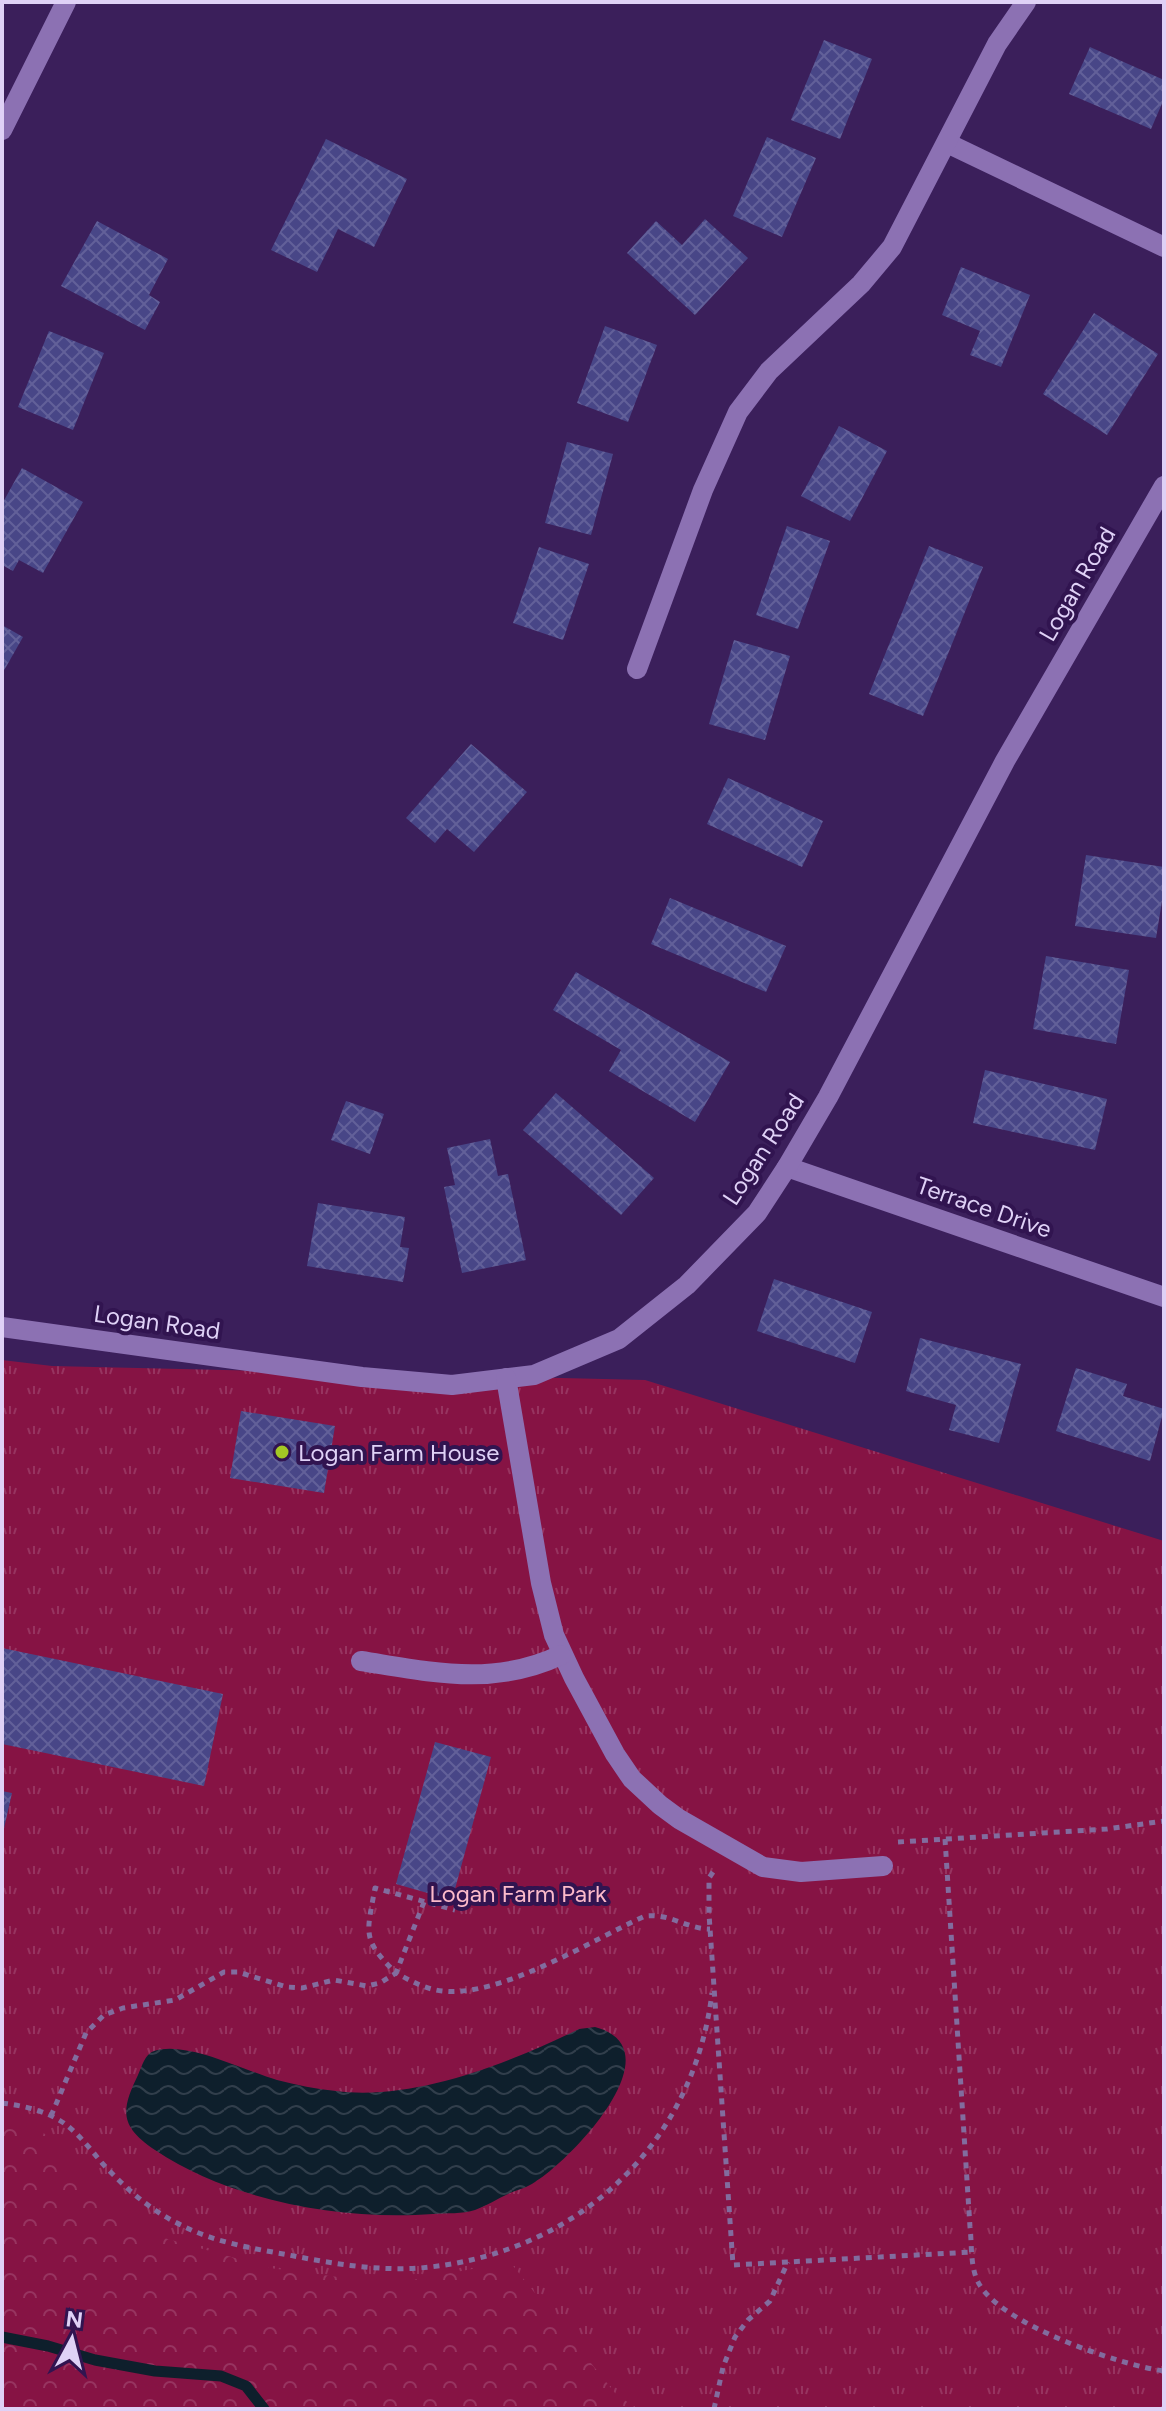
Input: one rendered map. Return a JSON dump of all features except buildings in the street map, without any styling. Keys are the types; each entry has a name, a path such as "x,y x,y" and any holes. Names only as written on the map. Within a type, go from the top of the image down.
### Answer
{"street":[{"path":"2,130 66,2"},
{"path":"637,669 703,490 738,412 769,371 861,284 892,247 997,44 1026,2"},
{"path":"947,143 1164,247"},
{"name":"Logan Road","path":"2,1327 362,1377 452,1385 534,1375 619,1339 687,1285 757,1213 787,1167 828,1097 1005,761 1164,486"},
{"name":"Terrace Drive","path":"787,1167 1164,1297"},
{"path":"506,1378 544,1599 561,1655 632,1779 679,1819 763,1867 801,1872 883,1866"},
{"path":"361,1661 469,1675 508,1673 561,1655"}],"path":[{"path":"1164,1821 1107,1829 945,1839 974,2271 983,2290 1024,2321 1092,2352 1143,2368 1164,2371"},
{"path":"709,1878 733,2265 972,2252"},
{"path":"455,1910 375,1888 367,1934 372,1946 396,1973 418,1985 443,1991 470,1990 527,1972 645,1916 664,1916 698,1929 710,1929"},
{"path":"51,2116 86,2033 104,2015 123,2008 175,2000 224,1972 238,1972 287,1987 302,1988 334,1980 367,1986 380,1983 396,1973 424,1902"},
{"path":"2,2103 24,2106 70,2127 112,2174 149,2208 185,2228 222,2240 371,2268 419,2268 475,2260 523,2243 582,2212 625,2179 659,2139 689,2084 707,2031 714,1981"},
{"path":"714,2409 723,2367 735,2337 748,2320 770,2301 788,2262"}],"green space":[{"name":"Logan Farm Park","path":"2,1360 52,1366 645,1380 1164,1541 1164,2409 2,2409"},
{"path":"2,2118 17,2120 45,2134 106,2202 157,2236 270,2268 391,2284 510,2262 615,2393 637,2409 2,2409"}],"water":[{"path":"595,2027 618,2039 626,2058 622,2080 609,2105 591,2130 551,2170 529,2186 470,2211 362,2214 288,2204 252,2195 185,2168 155,2150 135,2133 127,2117 126,2108 132,2087 146,2058 154,2051 167,2049 199,2053 292,2084 366,2093 429,2085 461,2076 523,2054 579,2029"}],"waterway":[{"path":"2,2337 155,2371 221,2376 246,2386 264,2409"}],"place":[{"name":"Logan Farm House","path":"282,1452"}]}
